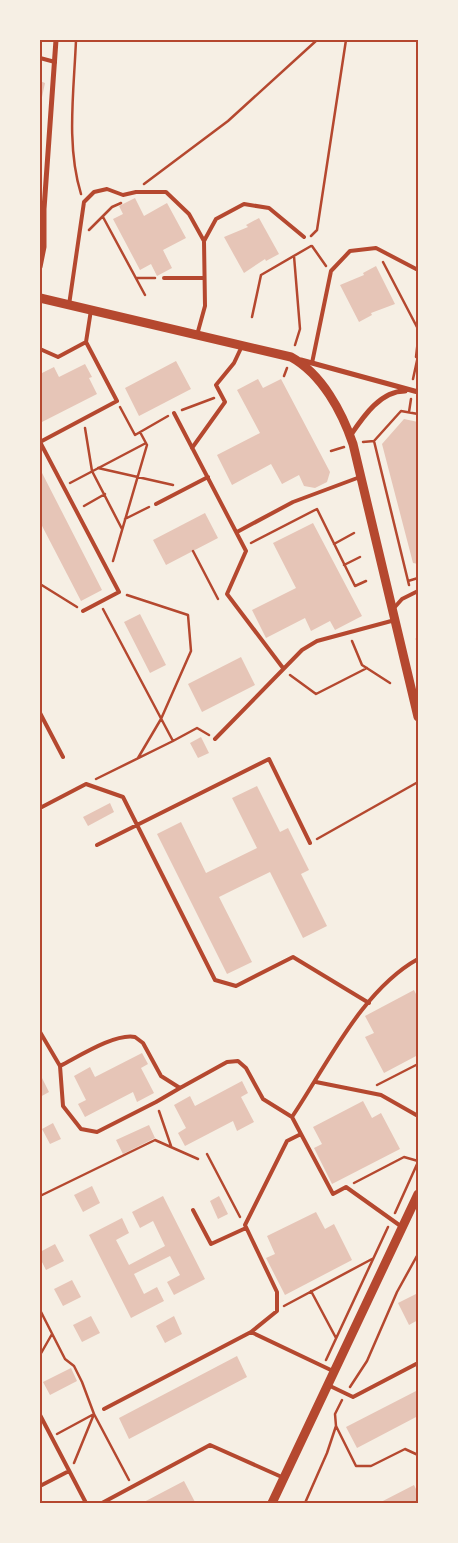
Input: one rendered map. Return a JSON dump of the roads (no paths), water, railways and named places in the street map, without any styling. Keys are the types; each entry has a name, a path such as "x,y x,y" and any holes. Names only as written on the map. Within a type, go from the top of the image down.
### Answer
{"street":[{"path":"40,268 44,247 42,208 56,62 56,40"},
{"path":"40,298 242,346 289,362 301,363 318,379 338,411 350,436 418,717"},
{"path":"289,362 312,363 415,391"},
{"path":"350,436 366,415 381,400 398,391 415,391"},
{"path":"272,1503 418,1194"}],"lane":[{"path":"40,58 56,62"},
{"path":"69,305 84,202 94,192 107,189 123,195 136,192 166,192 189,214 204,241"},
{"path":"197,335 205,306 203,278 204,241 216,219 244,204 269,208 304,237"},
{"path":"312,363 331,271 350,252 376,248 418,270"},
{"path":"164,278 203,278"},
{"path":"83,611 119,592 40,442 117,401 86,342 91,310"},
{"path":"40,349 58,356 86,342"},
{"path":"192,448 225,402 216,385 234,363 242,346"},
{"path":"174,413 246,551 228,594 284,668"},
{"path":"156,504 208,477"},
{"path":"237,532 293,502 361,477"},
{"path":"392,610 411,593 418,590"},
{"path":"215,739 302,650 317,641 395,620"},
{"path":"40,712 63,757"},
{"path":"97,845 269,759 310,843"},
{"path":"40,808 86,784 123,797 215,980 236,986 293,957 369,1003"},
{"path":"292,1117 360,1013 403,968 418,959"},
{"path":"40,1032 60,1066 63,1106 82,1129 97,1132 156,1102 227,1062 238,1061 246,1068 263,1098 292,1117 332,1194 346,1187 402,1227"},
{"path":"60,1066 92,1049 130,1036 140,1039 161,1076 180,1088"},
{"path":"316,1082 381,1095 418,1116"},
{"path":"193,1210 212,1244 246,1227 287,1141 301,1134"},
{"path":"104,1409 251,1332 276,1311 276,1292 246,1227"},
{"path":"251,1332 335,1372"},
{"path":"328,1385 353,1397 418,1363"},
{"path":"40,1414 86,1503"},
{"path":"102,1503 210,1445 284,1478"},
{"path":"40,1486 69,1471"}]}
